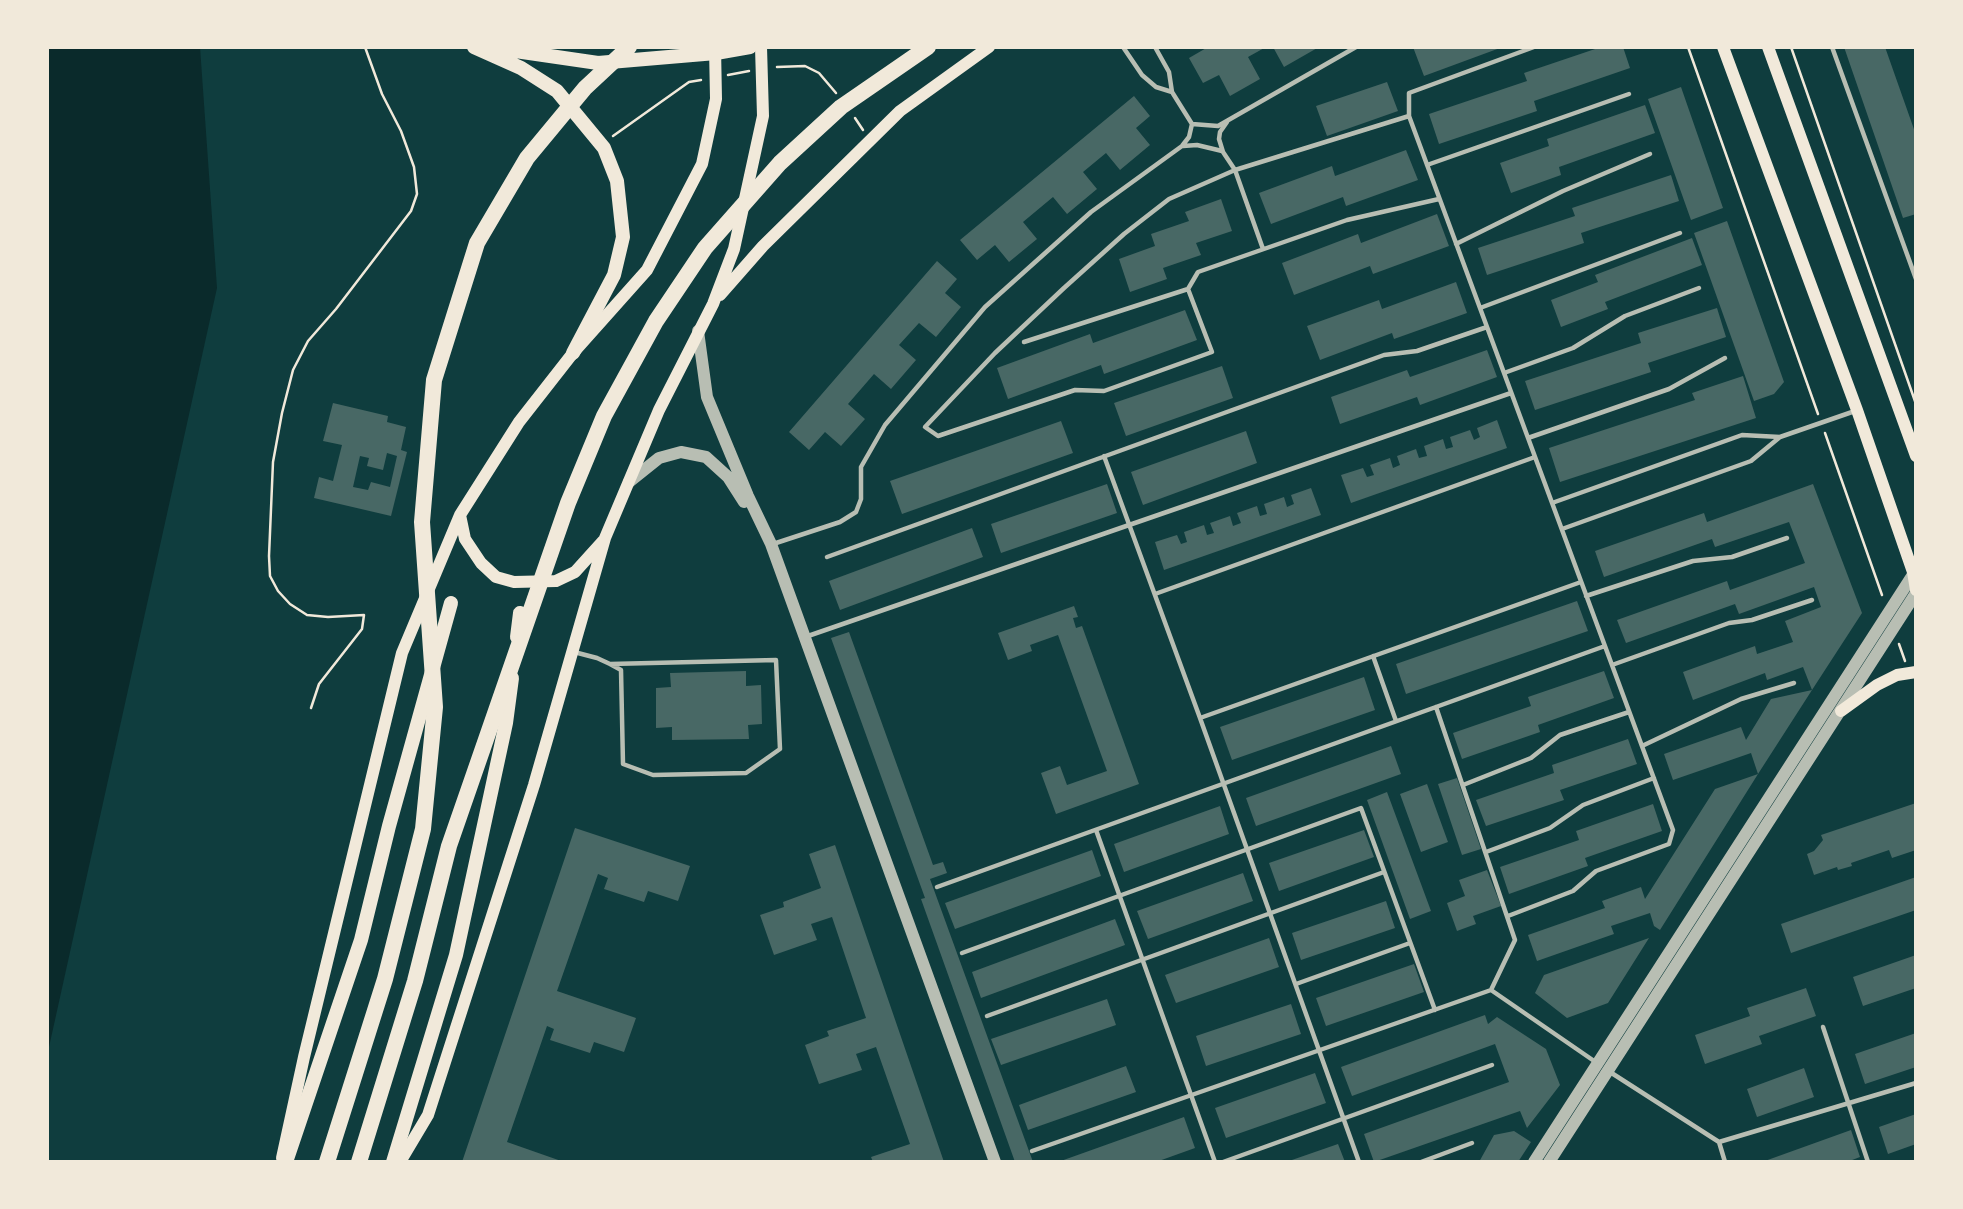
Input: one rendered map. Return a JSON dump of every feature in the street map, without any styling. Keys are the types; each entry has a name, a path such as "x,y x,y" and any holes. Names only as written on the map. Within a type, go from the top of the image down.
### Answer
{"highway":[{"path":"327,1162 385,979 423,830 435,707 422,522 434,380 477,243 520,169 585,88 629,47"},
{"path":"359,1162 415,981 450,846 568,503 604,416 656,321 705,248 780,163 841,107 928,47"}],"main road":[{"path":"474,47 521,68 557,91 602,145 617,181 623,237 614,275 573,353"},
{"path":"488,47 598,63 750,47"},
{"path":"400,1162 428,1115 534,785 605,538 659,410 713,304 734,249 763,116 761,47"},
{"path":"713,304 763,246 900,111 989,47"},
{"path":"1723,47 1857,410 1914,571 1916,592"},
{"path":"1768,47 1916,456"},
{"path":"284,1162 307,1043 402,653 460,515 519,422 573,353 647,270 696,176 702,164 716,99 716,50"},
{"path":"460,515 465,539 481,563 496,577 514,582 556,581 575,572 605,538"},
{"path":"284,1162 361,940 450,603"},
{"path":"393,1162 456,955 506,723 520,613"},
{"path":"1841,712 1877,685 1897,675 1913,673"}],"street":[{"path":"698,331 707,397 745,498 769,546 988,1162"},
{"path":"629,482 659,458 681,452 706,457 728,477 745,498"},
{"path":"1549,1162 1602,1067 1914,571"},
{"path":"1534,1162 1602,1067 1841,712 1916,592"},
{"path":"802,639 995,1162"}],"lane":[{"path":"1123,47 1142,75 1156,87 1172,92"},
{"path":"769,546 840,522 856,512 861,499 861,467 885,425 985,307 1091,212 1182,146 1189,137 1192,124 1172,92 1169,72 1155,47"},
{"path":"1192,124 1218,126 1356,47"},
{"path":"1508,916 1573,891 1596,871 1669,844 1673,830 1409,116 1409,93 1534,47"},
{"path":"1832,47 1916,279"},
{"path":"1427,165 1629,94"},
{"path":"1188,289 1212,352 1104,391 1075,390 938,436 925,427 995,353 1124,234 1169,199 1235,170 1409,116"},
{"path":"1228,121 1220,132 1219,139 1223,152 1235,170 1263,249"},
{"path":"1182,146 1197,145 1223,152"},
{"path":"1456,244 1563,191 1650,154"},
{"path":"1024,342 1188,289 1198,272 1263,249 1347,220 1439,198"},
{"path":"1480,308 1680,233"},
{"path":"1504,373 1573,348 1625,316 1699,288"},
{"path":"827,557 1384,355 1417,351 1487,327"},
{"path":"1528,438 1669,389 1725,358"},
{"path":"802,639 1511,393"},
{"path":"1562,528 1751,461 1780,437 1857,410"},
{"path":"1552,503 1742,435 1780,437"},
{"path":"1104,456 1359,1162"},
{"path":"1155,594 1535,457"},
{"path":"1586,596 1693,561 1732,557 1787,538"},
{"path":"1200,718 1581,582"},
{"path":"1612,665 1729,624 1752,620 1812,600"},
{"path":"937,887 1605,646"},
{"path":"573,652 621,670 623,765 653,775 746,773 780,749 776,660 610,664"},
{"path":"1373,656 1396,721"},
{"path":"1642,746 1741,699 1794,683"},
{"path":"1032,1151 1491,990 1516,940 1436,707"},
{"path":"1463,785 1531,758 1560,735 1629,712"},
{"path":"1486,852 1550,828 1583,805 1654,778"},
{"path":"962,953 1361,808 1435,1010"},
{"path":"1096,829 1214,1162"},
{"path":"987,1016 1384,872"},
{"path":"1296,984 1410,943"},
{"path":"1491,990 1602,1067 1719,1142 1725,1162"},
{"path":"1823,1027 1868,1162"},
{"path":"1223,1162 1492,1065"},
{"path":"1719,1142 1916,1083"},
{"path":"1421,1162 1472,1143"}],"path":[{"path":"311,708 319,684 362,629 364,615 307,615 289,604 278,591 271,576 269,556 273,462 282,412 293,370 308,341 411,211 417,194 410,155 382,94 365,47"},
{"path":"1688,47 1888,612"},
{"path":"1791,47 1916,404"},
{"path":"602,145 689,82 782,66 805,66 820,73 840,99"},
{"path":"848,109 871,140"},
{"path":"1894,628 1913,673"}],"water":[{"path":"47,47 200,47 217,288 47,1056"}],"building":[{"path":"1208,47 1266,47 1248,57 1260,79 1230,96 1219,75 1203,83 1189,58"},
{"path":"1273,47 1319,47 1284,67"},
{"path":"1413,47 1500,47 1500,48 1424,76"},
{"path":"1601,47 1623,47 1630,68 1534,101 1537,111 1439,144 1429,114 1527,81 1524,73"},
{"path":"1844,47 1885,47 1916,135 1916,214 1903,218"},
{"path":"1387,82 1398,111 1327,136 1316,106"},
{"path":"1681,87 1723,208 1691,220 1648,99"},
{"path":"1134,96 1150,116 1136,128 1150,145 1120,170 1106,153 1083,172 1097,189 1067,214 1053,197 1023,222 1037,239 1009,262 995,245 977,260 960,240"},
{"path":"1645,105 1655,133 1559,167 1561,175 1511,193 1500,163 1549,146 1547,139"},
{"path":"1406,150 1418,180 1346,206 1343,197 1271,224 1259,193 1332,166 1335,176"},
{"path":"1671,175 1679,201 1581,233 1584,243 1487,275 1478,248 1575,216 1572,208"},
{"path":"1221,199 1232,231 1196,243 1201,255 1163,268 1167,279 1130,292 1119,259 1155,246 1151,234 1189,221 1185,212"},
{"path":"1437,214 1449,246 1373,274 1370,266 1294,295 1282,263 1358,234 1361,243"},
{"path":"1727,221 1784,382 1774,394 1754,401 1694,233"},
{"path":"1692,238 1702,265 1605,302 1608,309 1561,327 1551,300 1598,282 1595,275"},
{"path":"937,261 957,279 945,293 961,307 936,337 919,323 899,345 916,360 891,389 874,374 848,404 865,419 841,446 825,432 809,450 789,432"},
{"path":"1456,282 1467,313 1394,339 1392,333 1320,360 1307,326 1379,300 1382,309"},
{"path":"1717,308 1726,337 1648,363 1651,372 1535,410 1525,381 1641,343 1638,333"},
{"path":"1185,310 1197,340 1104,374 1101,365 1008,399 997,368 1090,334 1093,343"},
{"path":"1487,350 1497,377 1420,405 1417,397 1340,424 1331,397 1407,370 1410,377"},
{"path":"1222,366 1233,398 1126,436 1114,403"},
{"path":"1743,376 1756,418 1560,482 1549,448 1695,400 1692,393"},
{"path":"333,403 388,416 387,422 406,427 401,450 407,452 391,516 314,498 319,477 333,481 342,445 323,441","holes":["387,453 397,456 390,487 371,482 368,490 353,487 360,456 369,458 367,466 383,470"]},
{"path":"1497,420 1507,448 1351,503 1341,475 1363,468 1367,477 1374,475 1370,465 1390,458 1393,468 1400,465 1397,456 1416,449 1419,458 1427,456 1424,446 1443,439 1446,449 1453,447 1450,437 1470,430 1474,440 1480,437 1477,428"},
{"path":"1061,421 1073,453 902,514 890,481"},
{"path":"1246,431 1257,463 1143,505 1131,472"},
{"path":"1107,484 1117,513 1001,553 991,524"},
{"path":"1813,484 1862,613 1812,690 1803,667 1767,680 1765,673 1693,700 1683,672 1755,646 1757,654 1793,642 1785,621 1821,607 1814,587 1739,614 1735,604 1626,643 1617,620 1727,581 1730,590 1805,563 1789,522 1715,547 1712,539 1604,577 1595,551 1704,513 1707,522"},
{"path":"1311,488 1321,515 1164,570 1155,542 1177,535 1181,544 1187,542 1184,532 1204,525 1207,535 1214,533 1210,523 1230,516 1233,526 1241,523 1237,513 1257,506 1260,516 1267,514 1264,504 1284,497 1287,507 1294,504 1291,495"},
{"path":"972,528 983,557 840,610 829,581"},
{"path":"1577,601 1588,631 1406,694 1396,664"},
{"path":"1074,606 1078,617 1073,618 1076,628 1082,626 1139,784 1056,814 1041,773 1060,766 1067,785 1107,771 1058,635 1030,645 1032,651 1008,660 998,633"},
{"path":"849,632 933,865 943,862 947,873 930,879 1033,1162 1015,1162 921,899 925,898 831,638"},
{"path":"746,671 746,686 761,685 762,724 748,725 749,739 672,740 672,727 656,728 656,688 671,687 670,673"},
{"path":"1604,671 1614,698 1538,725 1540,732 1462,759 1453,733 1531,706 1528,697"},
{"path":"1364,677 1375,710 1232,760 1220,727"},
{"path":"1812,690 1758,774 1751,753 1673,780 1664,754 1741,727 1746,740 1771,699"},
{"path":"1628,739 1637,764 1560,790 1564,800 1486,826 1476,800 1554,773 1552,765"},
{"path":"1391,746 1401,774 1256,826 1246,798"},
{"path":"1758,774 1660,930 1654,926 1650,913 1611,926 1614,934 1537,961 1528,935 1605,908 1602,901 1641,887 1645,899 1715,789"},
{"path":"1457,778 1481,849 1462,855 1438,784"},
{"path":"1427,784 1448,842 1421,852 1400,794"},
{"path":"1387,792 1431,911 1410,919 1367,800"},
{"path":"1916,803 1916,850 1892,858 1889,850 1851,863 1852,866 1838,870 1837,867 1814,875 1807,854 1814,851 1823,840 1821,835"},
{"path":"1653,804 1662,831 1585,858 1588,866 1509,894 1500,867 1579,840 1576,831"},
{"path":"1220,806 1229,834 1124,872 1114,844"},
{"path":"575,828 690,866 678,901 648,891 644,902 604,889 608,878 598,874 557,991 636,1018 624,1052 594,1042 590,1053 550,1040 554,1029 547,1026 507,1142 564,1162 462,1162"},
{"path":"1364,830 1374,857 1279,891 1269,863"},
{"path":"835,845 944,1162 873,1162 871,1157 910,1144 876,1047 856,1054 862,1070 819,1084 805,1045 829,1036 827,1031 866,1018 832,917 811,924 817,940 774,955 760,915 784,907 783,902 821,888 809,854"},
{"path":"1092,850 1101,876 955,929 945,903"},
{"path":"1487,870 1501,906 1473,916 1476,924 1457,931 1447,903 1465,896 1459,880"},
{"path":"1243,873 1253,901 1148,939 1137,911"},
{"path":"1916,877 1916,910 1791,953 1781,924"},
{"path":"1386,901 1395,928 1301,960 1292,933"},
{"path":"1115,919 1125,945 981,998 972,972"},
{"path":"1269,938 1279,967 1176,1003 1165,975"},
{"path":"1649,938 1608,1003 1567,1018 1535,993 1544,975"},
{"path":"1916,955 1916,988 1863,1006 1853,977"},
{"path":"1414,964 1424,992 1326,1026 1316,998"},
{"path":"1806,988 1816,1016 1759,1036 1762,1044 1705,1064 1695,1035 1750,1016 1747,1008"},
{"path":"1107,999 1116,1025 1001,1065 991,1039"},
{"path":"1291,1004 1301,1034 1206,1066 1196,1036"},
{"path":"1485,1015 1488,1024 1497,1017 1546,1049 1560,1085 1527,1128 1520,1111 1374,1162 1364,1134 1509,1082 1495,1044 1352,1096 1341,1067"},
{"path":"1916,1033 1916,1067 1865,1084 1855,1054"},
{"path":"1126,1066 1136,1092 1028,1130 1019,1105"},
{"path":"1804,1068 1814,1097 1757,1117 1747,1089"},
{"path":"1315,1073 1326,1103 1226,1138 1215,1108"},
{"path":"1916,1114 1916,1144 1888,1154 1879,1127"},
{"path":"1184,1117 1195,1148 1156,1162 1058,1162"},
{"path":"1851,1130 1860,1157 1847,1162 1762,1162"},
{"path":"1514,1131 1531,1142 1518,1162 1479,1162 1494,1135"},
{"path":"1338,1144 1345,1162 1289,1162 1289,1161"}]}
